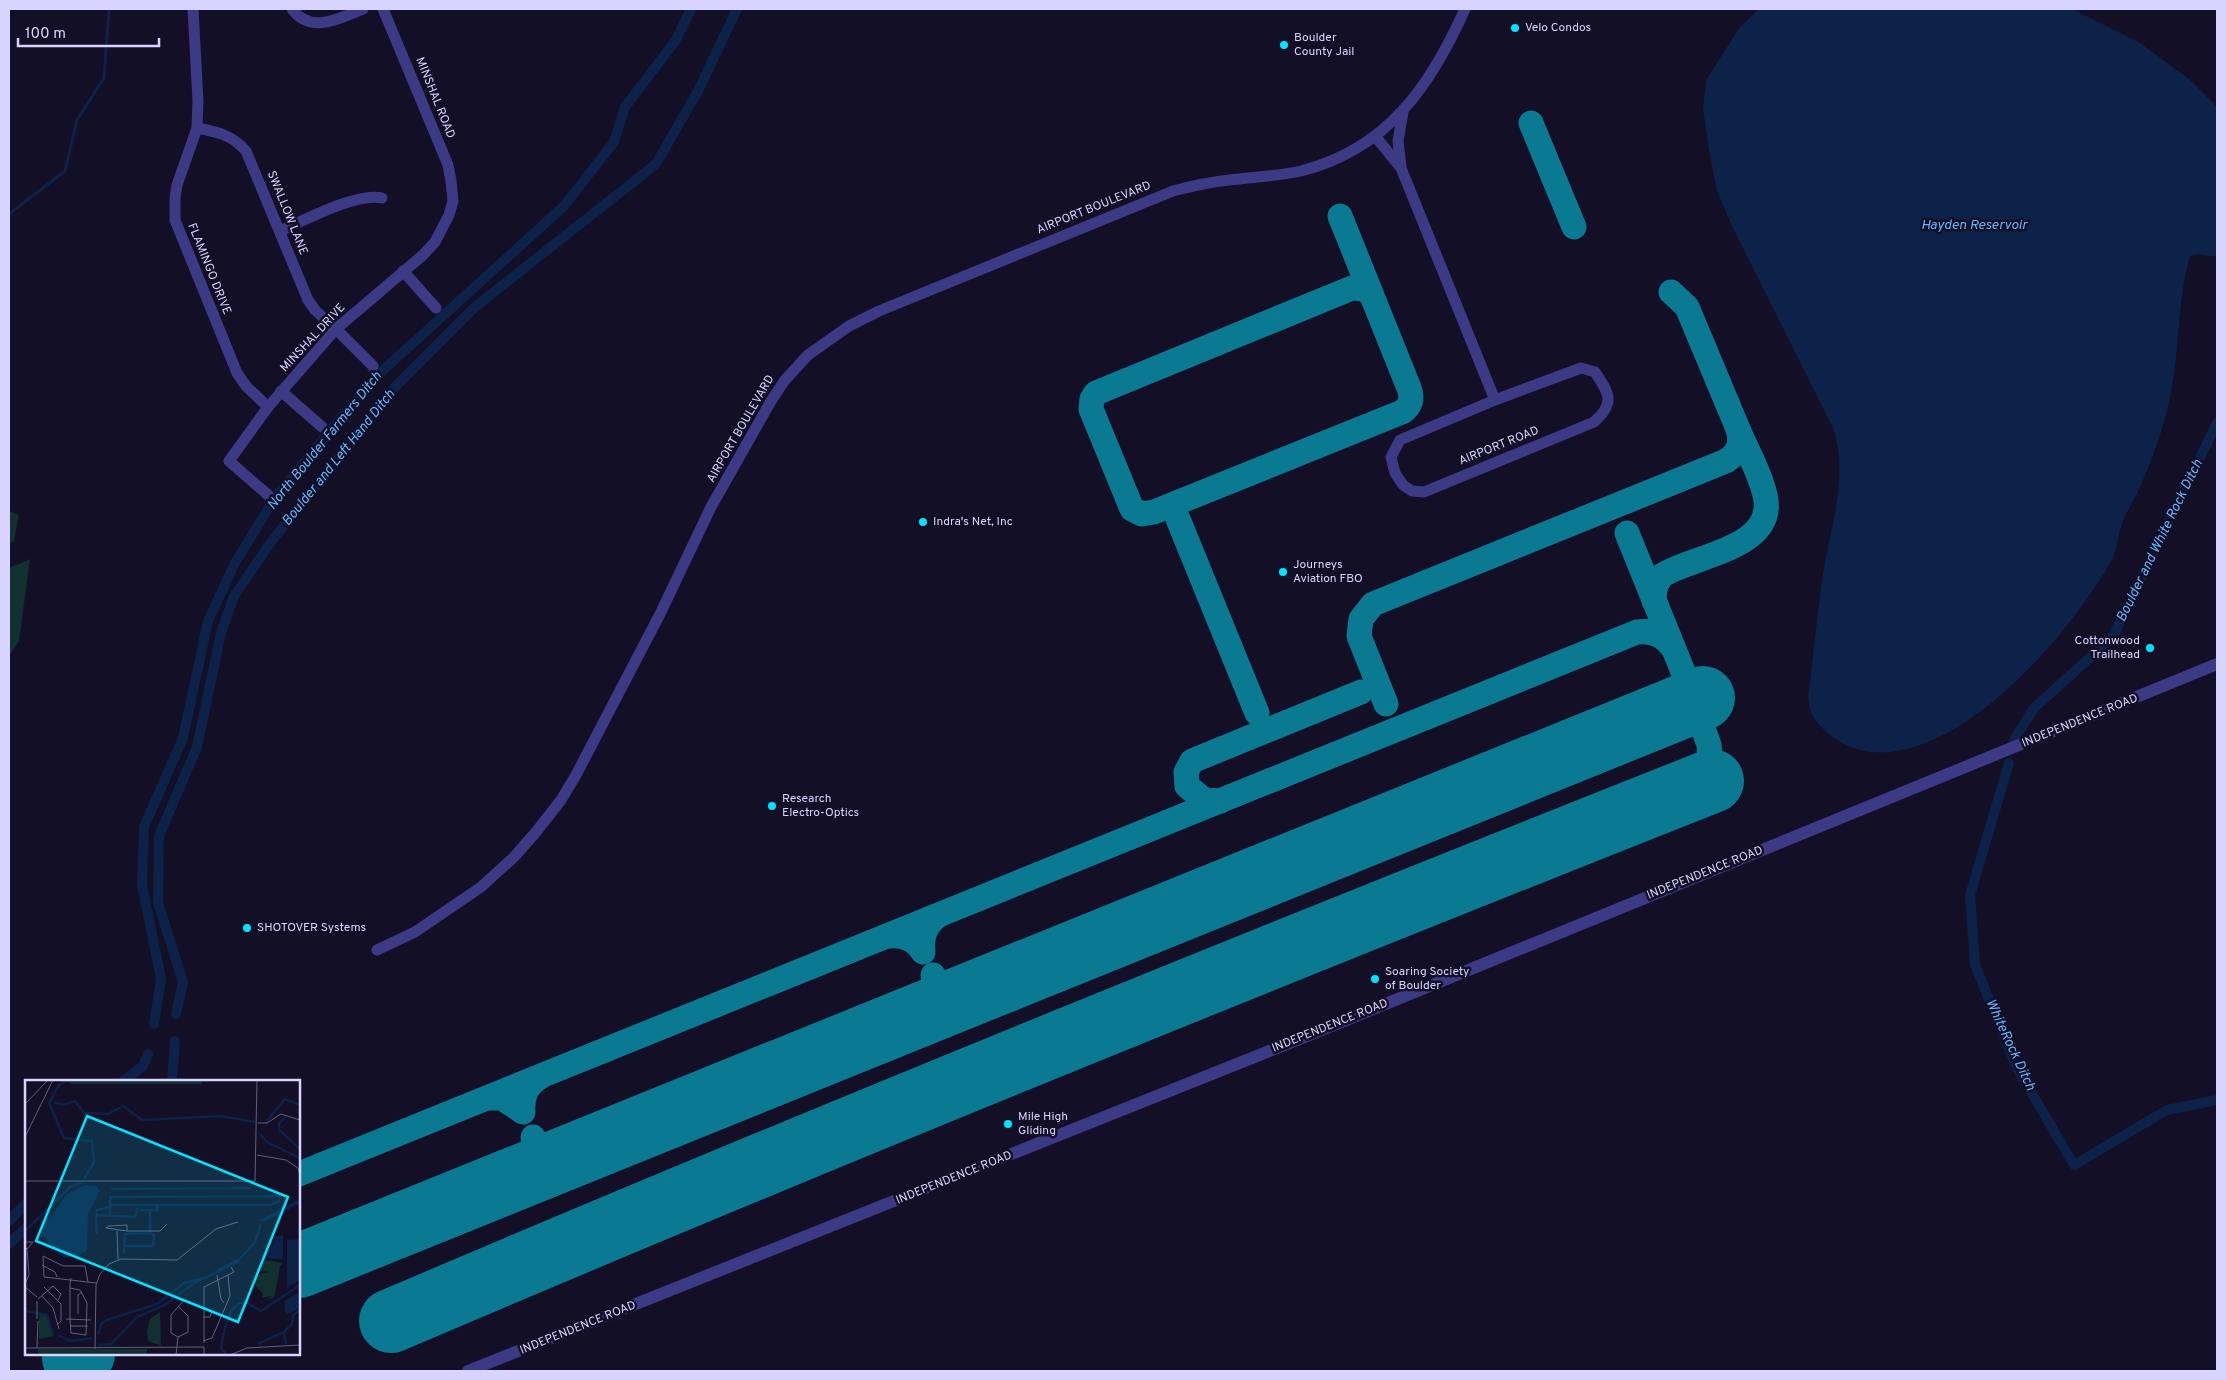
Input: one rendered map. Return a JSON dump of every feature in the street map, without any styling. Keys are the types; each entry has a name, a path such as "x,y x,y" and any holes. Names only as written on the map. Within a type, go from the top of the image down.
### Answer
{"street":[{"name":"FLAMINGO DRIVE","path":"193,9 198,101 197,128 177,185 174,213 177,228 237,373 246,386 268,407"},
{"path":"292,9 302,24 310,22 326,23 363,9"},
{"name":"MINSHAL ROAD","path":"384,9 448,165 458,201"},
{"path":"1401,168 1375,136 1403,112 1434,71 1465,9"},
{"path":"1403,112 1398,142 1401,168 1495,400"},
{"name":"SWALLOW LANE","path":"197,128 224,133 238,142 246,151 308,300 315,310 336,328 373,366"},
{"name":"AIRPORT BOULEVARD","path":"377,950 415,932 481,887 514,857 561,800 660,614 711,507 771,401 795,368 821,344 848,326 885,309 1173,191 1201,184 1302,170 1348,153 1375,136"},
{"path":"280,231 358,198 372,196 382,198"},
{"name":"MINSHAL DRIVE","path":"268,495 229,461 268,407 336,328 435,242 458,201"},
{"path":"403,271 436,308"},
{"name":"AIRPORT ROAD","path":"1581,368 1595,372 1609,396 1607,408 1594,422 1424,492 1412,491 1403,485 1395,474 1392,457 1400,440 1495,400 1581,368"},
{"path":"281,392 322,427"},
{"name":"INDEPENDENCE ROAD","path":"468,1371 1322,1030 2217,664"}],"green space":[{"path":"9,511 19,515 14,541 9,543"},
{"path":"30,559 19,641 9,656 9,568"}],"water":[{"name":"Hayden Reservoir","path":"1759,9 2072,9 2140,43 2189,79 2217,107 2217,256 2198,254 2190,256 2183,291 2176,362 2167,410 2147,471 2123,520 2112,560 2070,622 2042,655 2011,686 1977,714 1942,736 1906,749 1871,752 1854,748 1836,739 1821,727 1815,720 1809,707 1808,697 1824,568 1839,482 1838,448 1834,430 1732,226 1717,191 1703,109 1706,80 1740,27"}],"waterway":[{"path":"9,214 65,171 77,120 104,78 109,9"},
{"name":"North Boulder Farmers Ditch","path":"154,1024 161,979 142,885 144,827 183,738 208,621 235,563 273,501 380,373 564,206 614,142 625,107 676,40 691,9"},
{"name":"Boulder and Left Hand Ditch","path":"176,1014 183,982 158,903 159,836 197,747 221,633 234,596 271,542 393,389 475,307 656,164 699,89 737,9"},
{"name":"Boulder and White Rock Ditch","path":"2014,740 2034,708 2112,638 2217,423"},
{"name":"WhiteRock Ditch","path":"2009,763 1970,895 1975,965 2017,1068 2074,1165 2167,1110 2217,1100"},
{"name":"Boulder and Left Hand Ditch","path":"172,1080 175,1041"},
{"name":"North Boulder Farmers Ditch","path":"124,1080 143,1066 148,1054"},
{"name":"North Boulder Farmers Ditch","path":"9,1221 25,1204"},
{"name":"Boulder and Left Hand Ditch","path":"9,1244 25,1229"}],"taxiway":[{"path":"1531,123 1574,227"},
{"path":"1340,216 1409,388 1411,398 1407,407 1402,412 1154,512 1142,514 1132,509 1091,409 1092,399 1096,393 1352,288 1365,289 1372,296"},
{"path":"1386,704 1359,636 1361,619 1373,604 1726,461 1737,451 1740,439 1738,429 1687,307 1671,292"},
{"path":"1654,601 1655,588 1661,576 1744,541 1756,530 1764,517 1765,493 1738,429"},
{"path":"1178,519 1257,713"},
{"path":"1627,533 1686,679 1684,690 1679,700 1662,714"},
{"path":"300,1174 1637,632 1648,632 1658,635 1673,648"},
{"path":"1686,679 1709,745 1712,781"},
{"path":"1221,801 1204,800 1187,786 1186,772 1192,761 1361,692"},
{"path":"889,936 900,936 909,939 923,952 925,931 939,915"},
{"path":"916,1016 931,999 934,988 933,975 946,989 956,993 975,993"},
{"path":"488,1098 502,1098 523,1112 523,1101 526,1092 531,1084 540,1077"},
{"path":"515,1178 525,1170 531,1160 534,1150 533,1137 546,1151 563,1155 576,1154"}],"runway":[{"path":"300,1266 1703,698"},
{"path":"391,1321 720,1182 1050,1046 1712,781"},
{"path":"74,1358 81,1355"}],"place":[{"name":"Velo Condos","path":"1515,28"},
{"name":"Boulder County Jail","path":"1284,45"},
{"name":"Indra's Net, Inc","path":"923,522"},
{"name":"Journeys Aviation FBO","path":"1283,572"},
{"name":"Cottonwood Trailhead","path":"2150,648"},
{"name":"Research Electro-Optics","path":"772,806"},
{"name":"SHOTOVER Systems","path":"247,928"},
{"name":"Soaring Society of Boulder","path":"1375,979"},
{"name":"Mile High Gliding","path":"1008,1124"}]}
